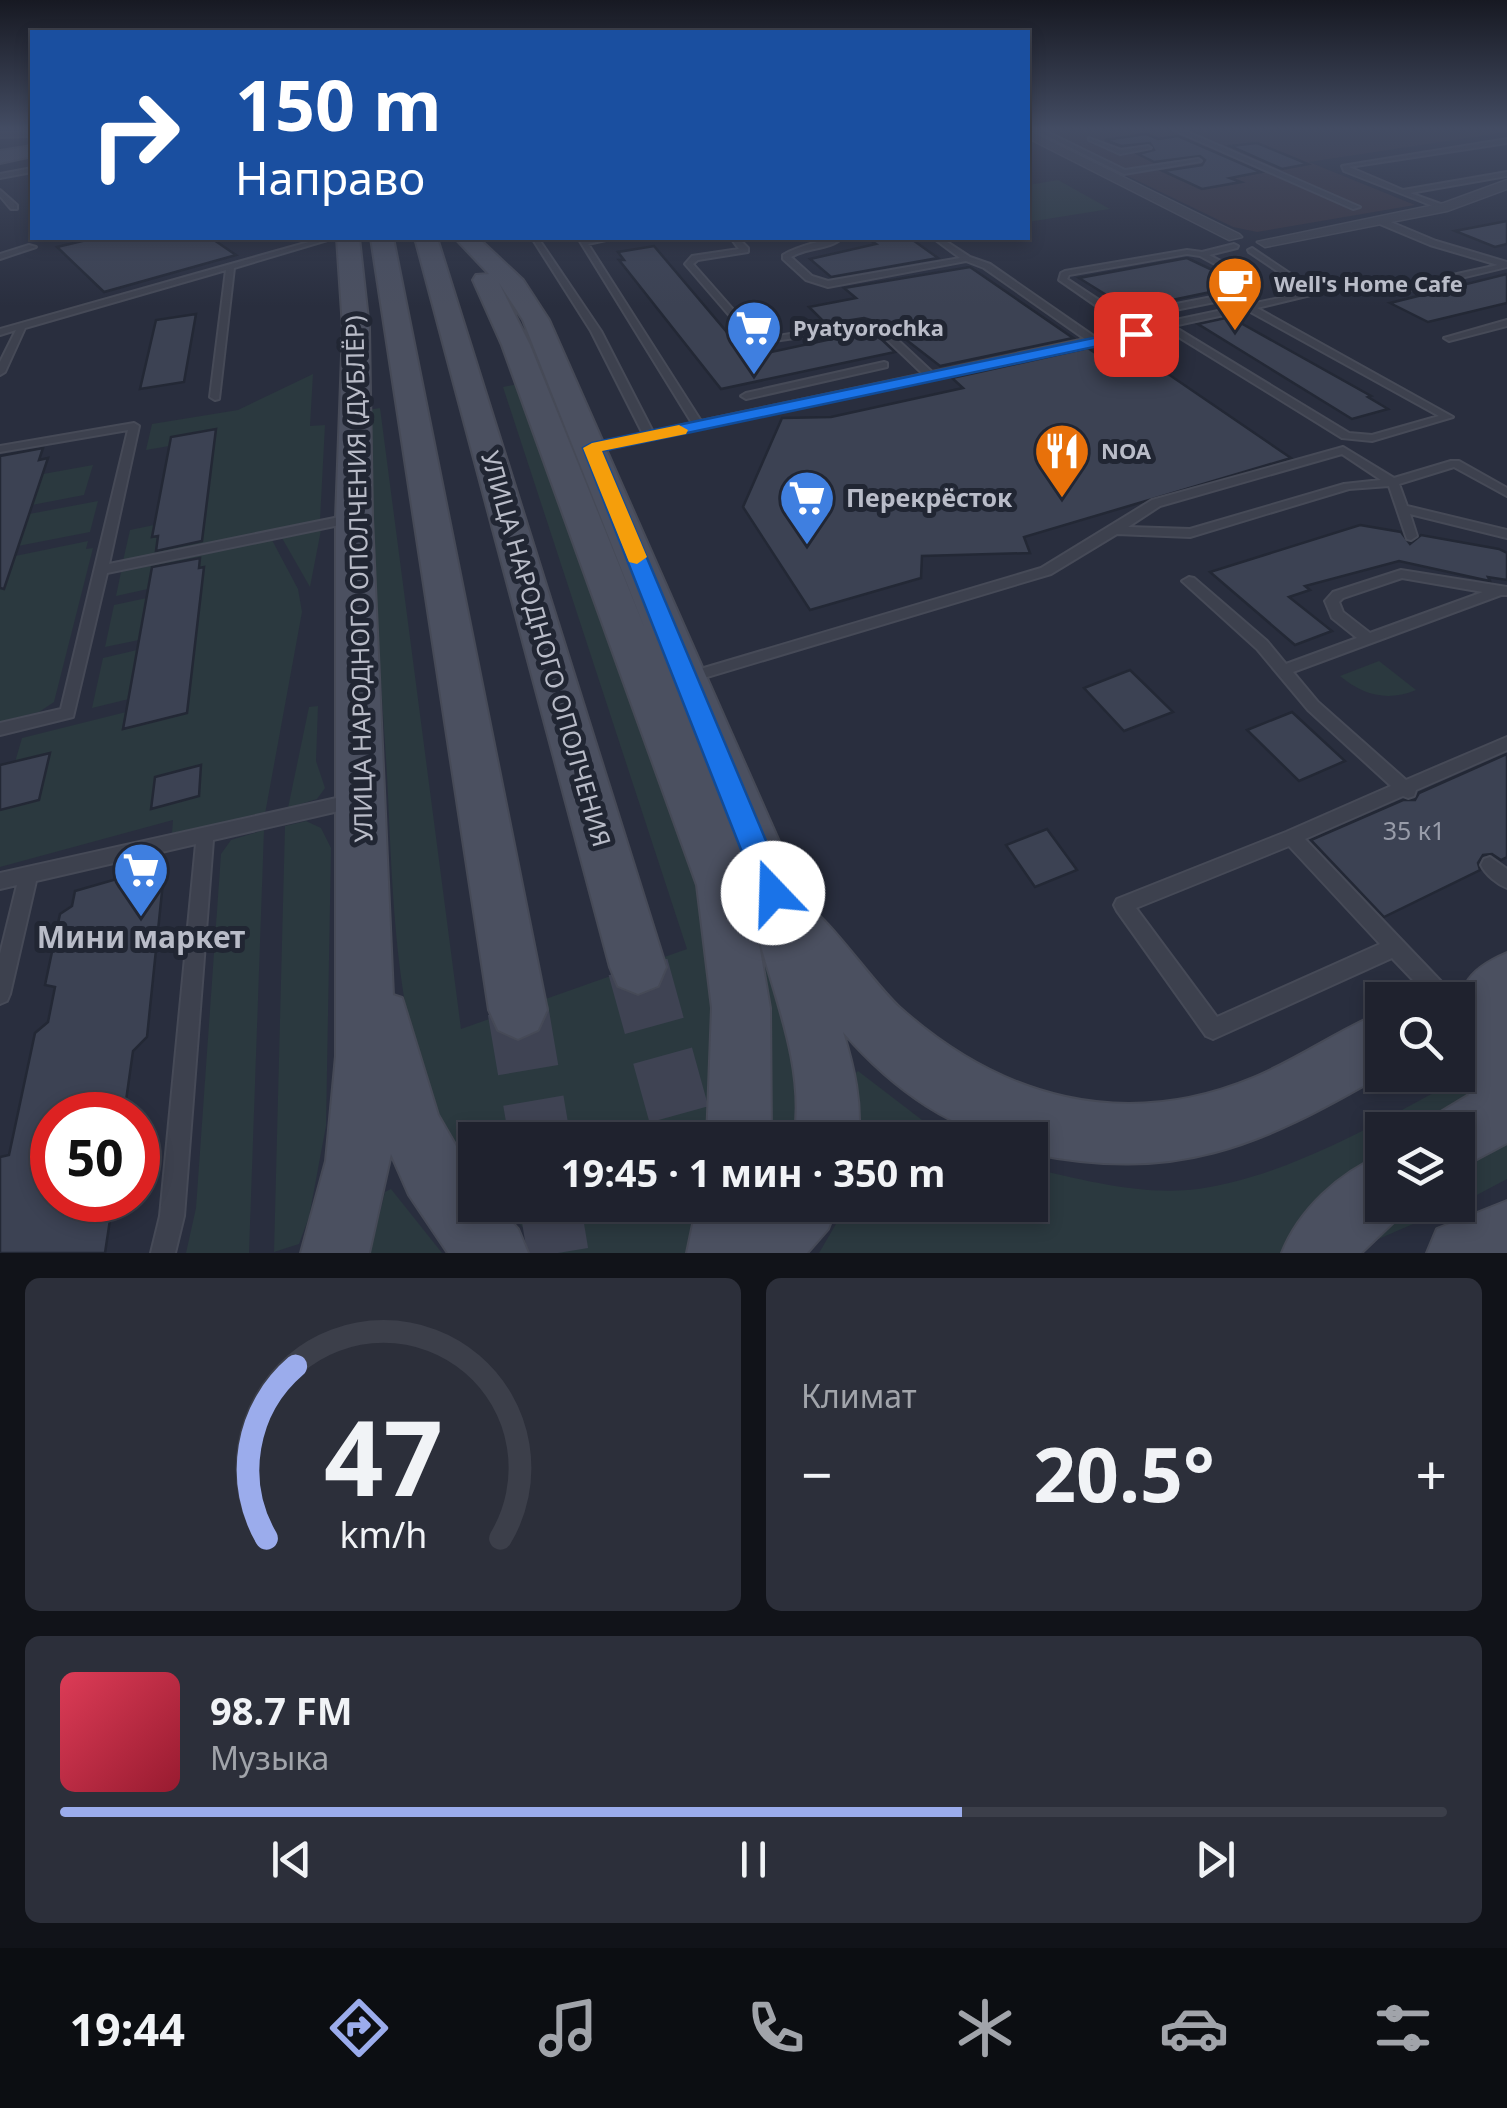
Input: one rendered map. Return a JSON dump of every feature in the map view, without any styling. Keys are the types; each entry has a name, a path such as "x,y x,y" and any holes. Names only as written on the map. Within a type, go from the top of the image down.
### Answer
{"main road":[{"name":"УЛИЦА НАРОДНОГО ОПОЛЧЕНИЯ","path":"427,240 638,967"},
{"path":"454,331 461,240"},
{"path":"463,240 514,285 536,320 574,448 723,885 741,1008 739,1122"},
{"path":"352,243 404,360 518,1010"},
{"path":"352,243 404,360"},
{"name":"УЛИЦА НАРОДНОГО ОПОЛЧЕНИЯ (ДУБЛЁР)","path":"352,243 356,328 354,518 365,896"},
{"path":"574,448 687,679 766,871 824,1065 830,1122"},
{"path":"766,871 809,946 863,1015 940,1080 984,1106 1027,1122 1070,1132 1114,1135 1172,1131 1272,1102 1365,1051"},
{"path":"336,1253 358,1162 364,1102 365,896"},
{"path":"365,896 381,1017 402,1110 440,1186 494,1253"},
{"path":"1475,993 1507,977"},
{"path":"1507,977 1484,1004 1477,1044 1488,1074 1507,1099"},
{"path":"1475,1127 1507,1108"},
{"path":"1316,1253 1365,1203"},
{"path":"722,1253 727,1222"},
{"path":"763,1253 789,1222"},
{"path":"1461,1253 1507,1235"}],"street":[{"path":"1132,188 1234,242 1258,246 1442,208 1500,188"}],"lane":[{"path":"1313,188 1356,207"},
{"path":"1393,188 1442,208"},
{"path":"1402,192 1423,188"},
{"path":"0,192 14,207"},
{"path":"1378,220 1507,265"},
{"path":"1406,248 1422,238"},
{"path":"535,240 596,331 650,436"},
{"path":"582,240 699,426"},
{"path":"736,240 745,250 695,258 689,264 752,339 772,343 865,325 883,331 932,376"},
{"path":"837,240 794,250 786,258 809,278 828,284 967,258"},
{"path":"940,240 987,266 1095,342"},
{"path":"1202,254 1258,284 1257,291 1130,316 1111,312 1063,280 1065,273 1187,252 1202,254 1234,242"},
{"path":"0,332 230,268 352,243"},
{"path":"574,448 699,426 1315,292 1258,246"},
{"path":"0,257 32,247"},
{"path":"1365,290 1393,291 1507,265"},
{"path":"215,396 230,268"},
{"path":"1166,326 1346,436 1372,438 1448,417 1250,308"},
{"path":"1448,338 1507,323"},
{"path":"0,372 21,329"},
{"path":"746,396 884,365 874,356"},
{"path":"860,360 868,368"},
{"path":"0,449 134,426 68,713 0,730"},
{"path":"687,679 1046,571 1156,503 1343,450 1393,482 1410,536"},
{"path":"1116,530 1190,533 1348,486 1393,482 1455,462 1507,493"},
{"path":"1402,508 1507,534"},
{"path":"101,570 354,518"},
{"path":"1368,639 1337,615 1332,601 1338,595 1422,570 1504,590"},
{"path":"1190,581 1253,638 1313,706 1407,790"},
{"path":"1282,671 1504,590"},
{"path":"1395,947 1213,1029 1122,905 1407,790 1507,744"},
{"path":"0,881 362,799"},
{"path":"163,1253 172,1216 205,837"},
{"path":"1292,838 1428,982"},
{"path":"1490,865 1507,880"},
{"path":"0,994 29,873"}],"shaded area":[{"path":"1030,188 1073,188 1110,209 1030,222"},
{"path":"1154,188 1374,188 1415,205 1257,232 1233,227"},
{"path":"313,374 310,426 325,425 320,520 123,561 130,530 154,525 153,537 204,526 216,430 171,437 169,446 146,450 152,424 238,410"},
{"path":"518,384 590,581 625,572 786,1002 803,1122 458,1122 458,1152 426,1088 411,1035 395,920 367,410 380,408 461,1029 687,949 503,387"},
{"path":"93,465 84,495 32,505 43,474"},
{"path":"98,501 90,532 18,546 29,514"},
{"path":"321,530 310,587 282,538"},
{"path":"272,540 298,589 302,612 265,814 172,833 173,820 0,867 0,810 38,800 50,754 15,762 22,738 126,712 124,729 187,713 204,567 151,578 148,589 116,596 121,572"},
{"path":"88,541 86,549 93,548 54,702 39,712 0,722 0,566 15,556"},
{"path":"147,598 139,640 105,647 114,605"},
{"path":"137,650 129,699 92,708 103,658"},
{"path":"1379,661 1416,690 1395,696 1376,695 1340,676"},
{"path":"318,706 316,761 325,788 317,799 288,808 309,707"},
{"path":"306,821 321,828 331,848 326,1126 309,1217 299,1244 274,1252 285,826"},
{"path":"264,830 249,1253 186,1253 196,1208 221,854 231,840"},
{"path":"1507,1053 1507,1179 1475,1196 1475,1112 1398,1112 1435,1092 1475,1092 1475,1070"},
{"path":"858,1071 926,1122 859,1122 854,1075"},
{"path":"1365,1130 1365,1222 1418,1222 1346,1253 819,1253 837,1222 1048,1222 1048,1172 1113,1186 1198,1189 1278,1168"},
{"path":"391,1189 442,1253 370,1253 385,1192"},
{"path":"518,1222 761,1222 727,1253 548,1253"}],"building":[{"path":"1507,221 1507,244 1495,247 1455,231"},
{"path":"87,240 214,240 236,255 104,292 57,247"},
{"path":"870,240 913,240 938,258 831,277 810,259 876,244"},
{"path":"654,246 748,357 864,332 878,336 895,352 721,389 619,260 624,260 618,252"},
{"path":"1187,258 1244,285 1129,309 1079,278"},
{"path":"970,267 1073,338 940,366 887,325 864,318 826,324 809,307 856,298 844,288"},
{"path":"1507,274 1507,303 1428,322 1390,303"},
{"path":"196,314 184,382 140,389 156,320"},
{"path":"1230,317 1388,409 1352,419 1198,324"},
{"path":"1088,348 1101,357 1133,350 1291,458 1024,537 1030,553 922,556 921,578 810,610 743,507 782,418 831,417 963,388 952,378"},
{"path":"216,429 202,541 156,551 158,536 152,537 171,437"},
{"path":"43,448 39,460 48,458 4,589 0,588 0,456"},
{"path":"1360,525 1401,532 1410,544 1421,535 1499,549 1507,553 1507,580 1488,577 1490,581 1399,561 1305,586 1310,590 1289,597 1332,631 1295,645 1210,572"},
{"path":"200,558 199,568 204,567 187,713 123,729 152,567"},
{"path":"1130,670 1173,712 1124,731 1084,688"},
{"path":"1292,712 1345,761 1299,781 1247,730"},
{"path":"50,753 39,800 0,810 0,765"},
{"path":"1507,754 1507,857 1501,860 1492,854 1483,855 1478,863 1480,870 1384,917 1311,840 1403,800 1415,800 1419,793"},
{"path":"201,765 199,796 151,809 155,777"},
{"path":"1047,829 1077,870 1035,887 1006,845"},
{"path":"155,868 153,881 163,882 147,1037 133,1051 127,1092 30,1092 30,1222 110,1222 105,1253 0,1253 0,1157 9,1155 35,1033 48,1022 55,987 45,985 60,914 72,906 75,891"}],"tunnel":[{"path":"638,967 681,1122"},
{"path":"518,1010 537,1122"},
{"path":"553,1222 558,1253"}],"slow traffic":[{"path":"637,557 592,448 679,430"}],"place":[{"name":"Well's Home Cafe","path":"1235,333"},
{"name":"Pyatyorochka","path":"754,377"},
{"name":"NOA","path":"1062,500"},
{"name":"Перекрёсток","path":"807,547"},
{"name":"Мини маркет","path":"141,919"}],"route":[{"path":"773,893 592,448 1136,334"}]}
